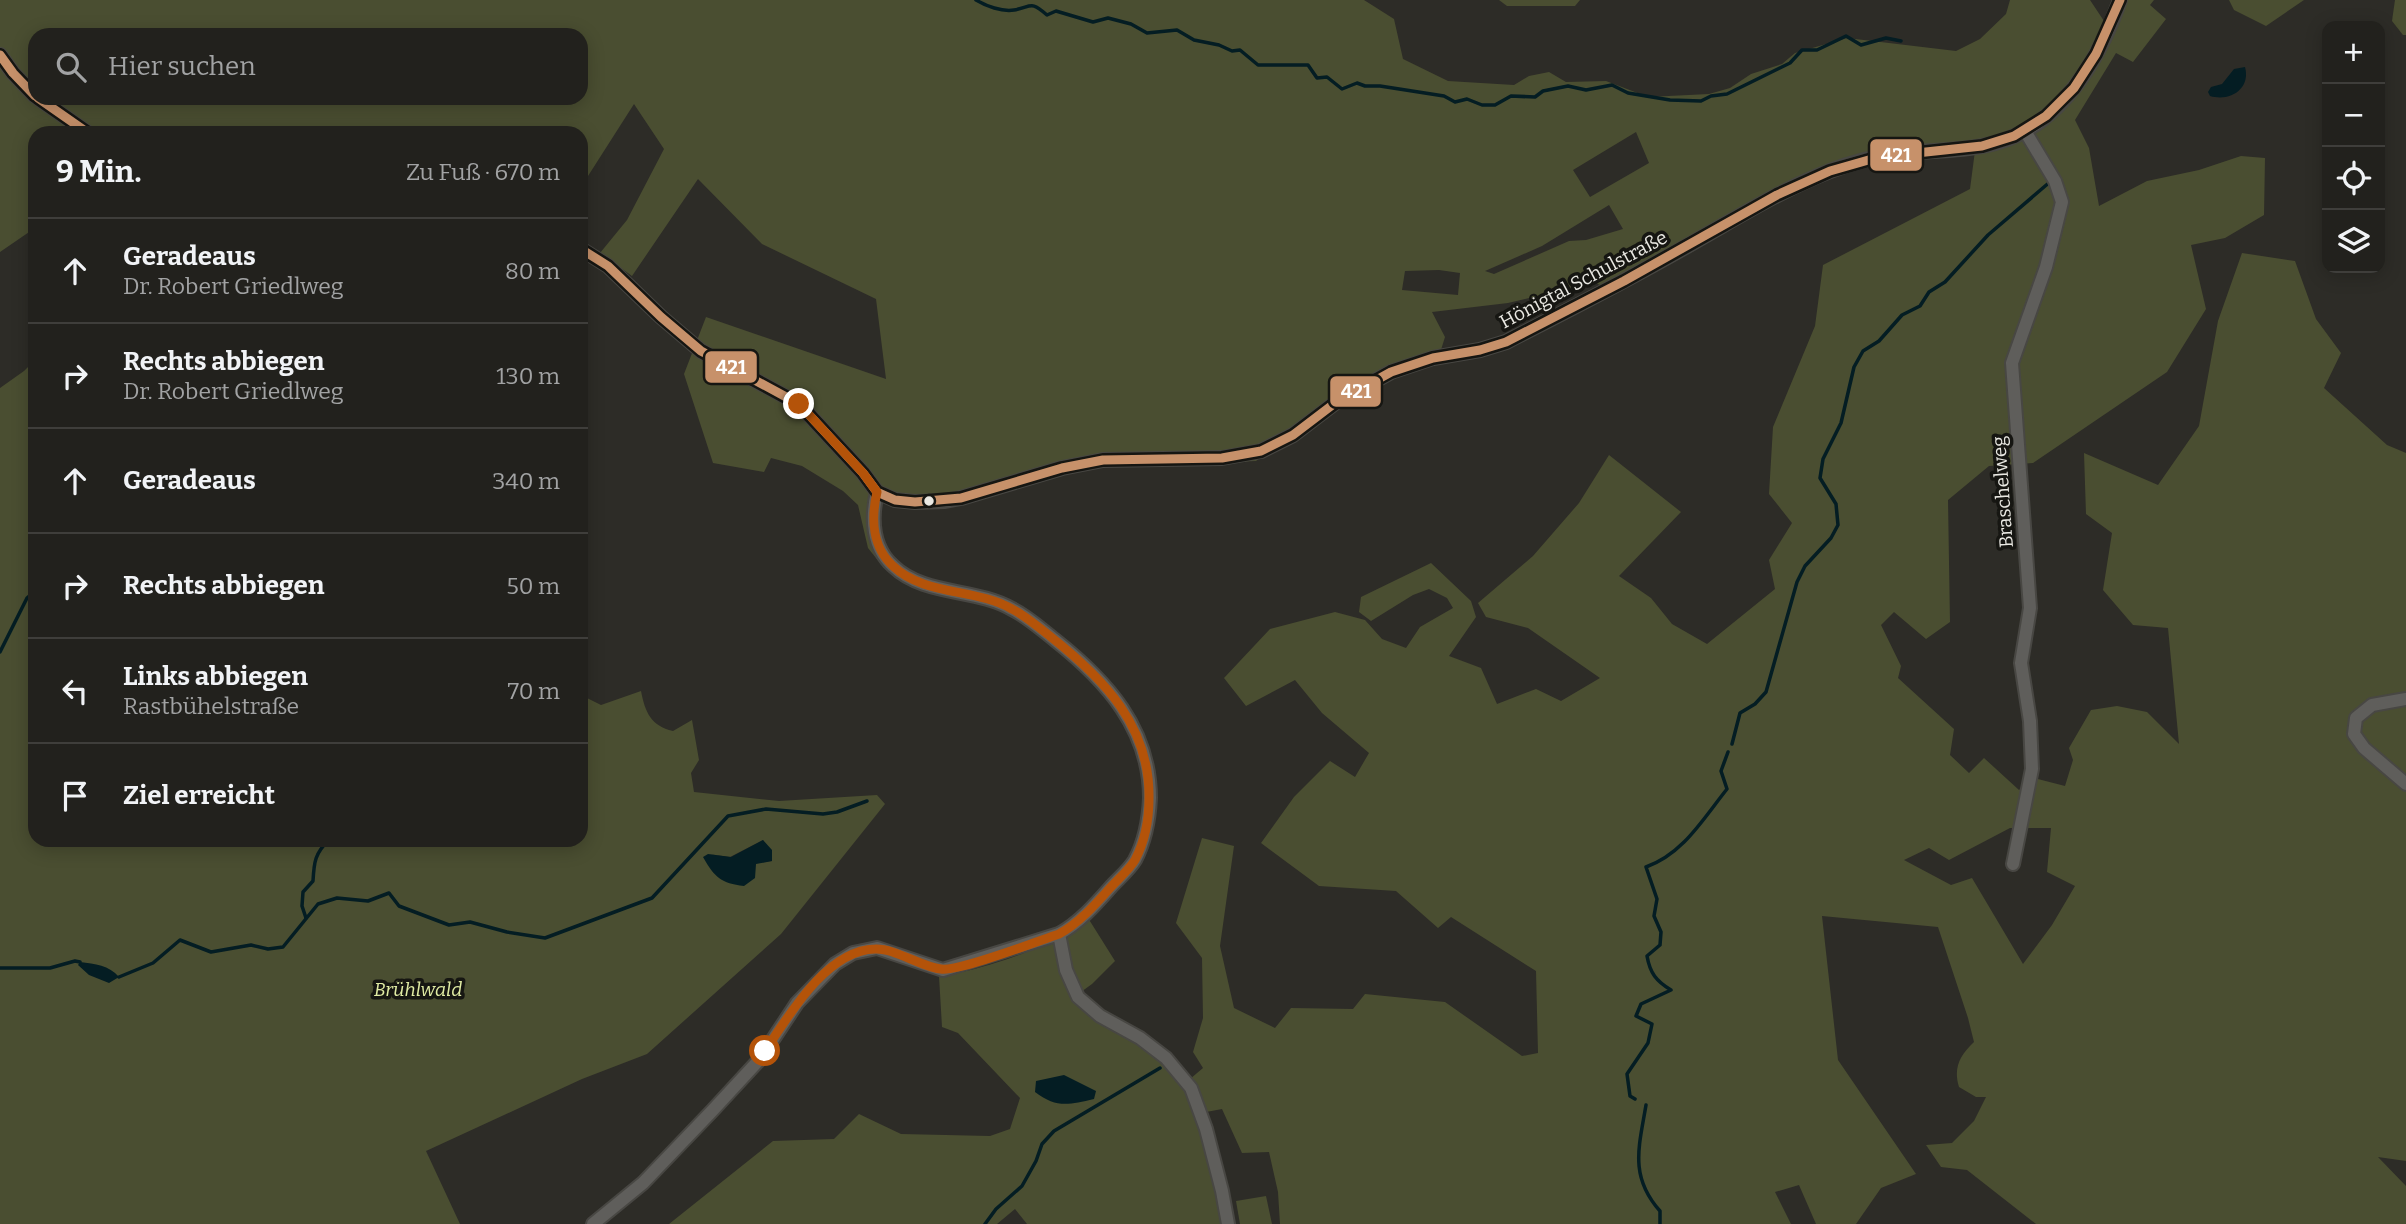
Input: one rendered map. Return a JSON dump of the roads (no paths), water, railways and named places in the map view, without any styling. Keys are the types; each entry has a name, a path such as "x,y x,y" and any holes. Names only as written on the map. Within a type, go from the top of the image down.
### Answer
{"street":[{"name":"Hönigtal Schulstraße","path":"877,492 895,500 945,501 1076,464 1117,459 1222,457 1269,449 1293,435 1335,403 1391,372 1433,358 1480,350 1506,342 1693,243 1762,201 1800,183 1852,163 1896,154 1978,148 2025,131 2061,103 2090,64 2110,29 2120,0"},
{"path":"0,55 28,89"},
{"path":"48,105 78,126"},
{"name":"Braschelweg","path":"2013,864 2032,769 2030,721 2021,663 2030,608 2012,363 2046,267 2062,202 2055,181 2025,131"},
{"path":"588,254 608,267 701,351 799,404 863,473 877,492 873,507 877,544 892,566 911,579 1009,607 1066,649 1107,688 1139,739 1146,755 1150,780 1149,810 1142,845 1133,863 1069,929 943,970 877,948 853,953 835,964 797,1003 760,1059 712,1111 643,1183 593,1224"},
{"path":"2406,699 2372,705 2356,718 2354,734 2364,748 2406,783"},
{"path":"1059,934 1066,970 1078,997 1100,1016 1140,1038 1166,1058 1191,1088 1206,1129 1228,1224"}],"water":[{"path":"2245,67 2245,82 2237,92 2225,97 2210,96 2208,92 2211,87 2222,84 2234,69"},
{"path":"763,840 772,850 772,861 756,864 755,878 744,886 719,878 703,857 708,854 731,857"},
{"path":"80,962 96,964 119,977 109,983 89,975 78,965"},
{"path":"1064,1075 1096,1091 1094,1099 1063,1104 1049,1101 1035,1092 1036,1081"}],"waterway":[{"path":"976,0 1004,10 1031,6 1047,15 1056,11 1093,22 1108,18 1131,24 1147,33 1177,30 1194,40 1219,45 1232,51 1240,50 1258,65 1308,65 1317,78 1327,77 1342,89 1357,83 1444,96 1455,102 1467,99 1482,105 1495,105 1511,96 1535,97 1543,91 1568,86 1586,90 1612,85 1628,93 1670,100 1701,101 1711,96 1727,94 1790,63 1802,50 1817,50 1846,36 1861,45 1886,38 1901,41"},
{"path":"1732,744 1740,713 1755,704 1766,692 1797,582 1805,566 1831,538 1838,525 1836,504 1820,478 1823,459 1841,423 1854,367 1863,351 1879,341 1902,315 1920,306 1929,292 1945,282 1988,235 2051,181"},
{"path":"0,652 28,597"},
{"path":"1635,1099 1630,1096 1627,1074 1648,1043 1652,1024 1636,1016 1641,1004 1671,990 1654,976 1647,956 1660,945 1661,932 1654,916 1657,899 1646,867 1682,845 1727,789 1721,771 1728,752"},
{"path":"119,977 153,963 180,940 211,952 251,945 268,949 283,947 318,904 337,898 368,901 389,893 399,906 449,925 470,922 545,938 652,898 728,816 766,809 823,814 867,801"},
{"path":"306,918 302,906 303,892 313,881 316,858 323,847"},
{"path":"0,968 50,968 80,962"},
{"path":"985,1224 996,1209 1022,1186 1042,1144 1054,1131 1160,1068"},
{"path":"1646,1105 1639,1148 1640,1173 1650,1198 1660,1211 1660,1224"}],"park label":[{"name":"Brühlwald","path":"418,989"}]}
